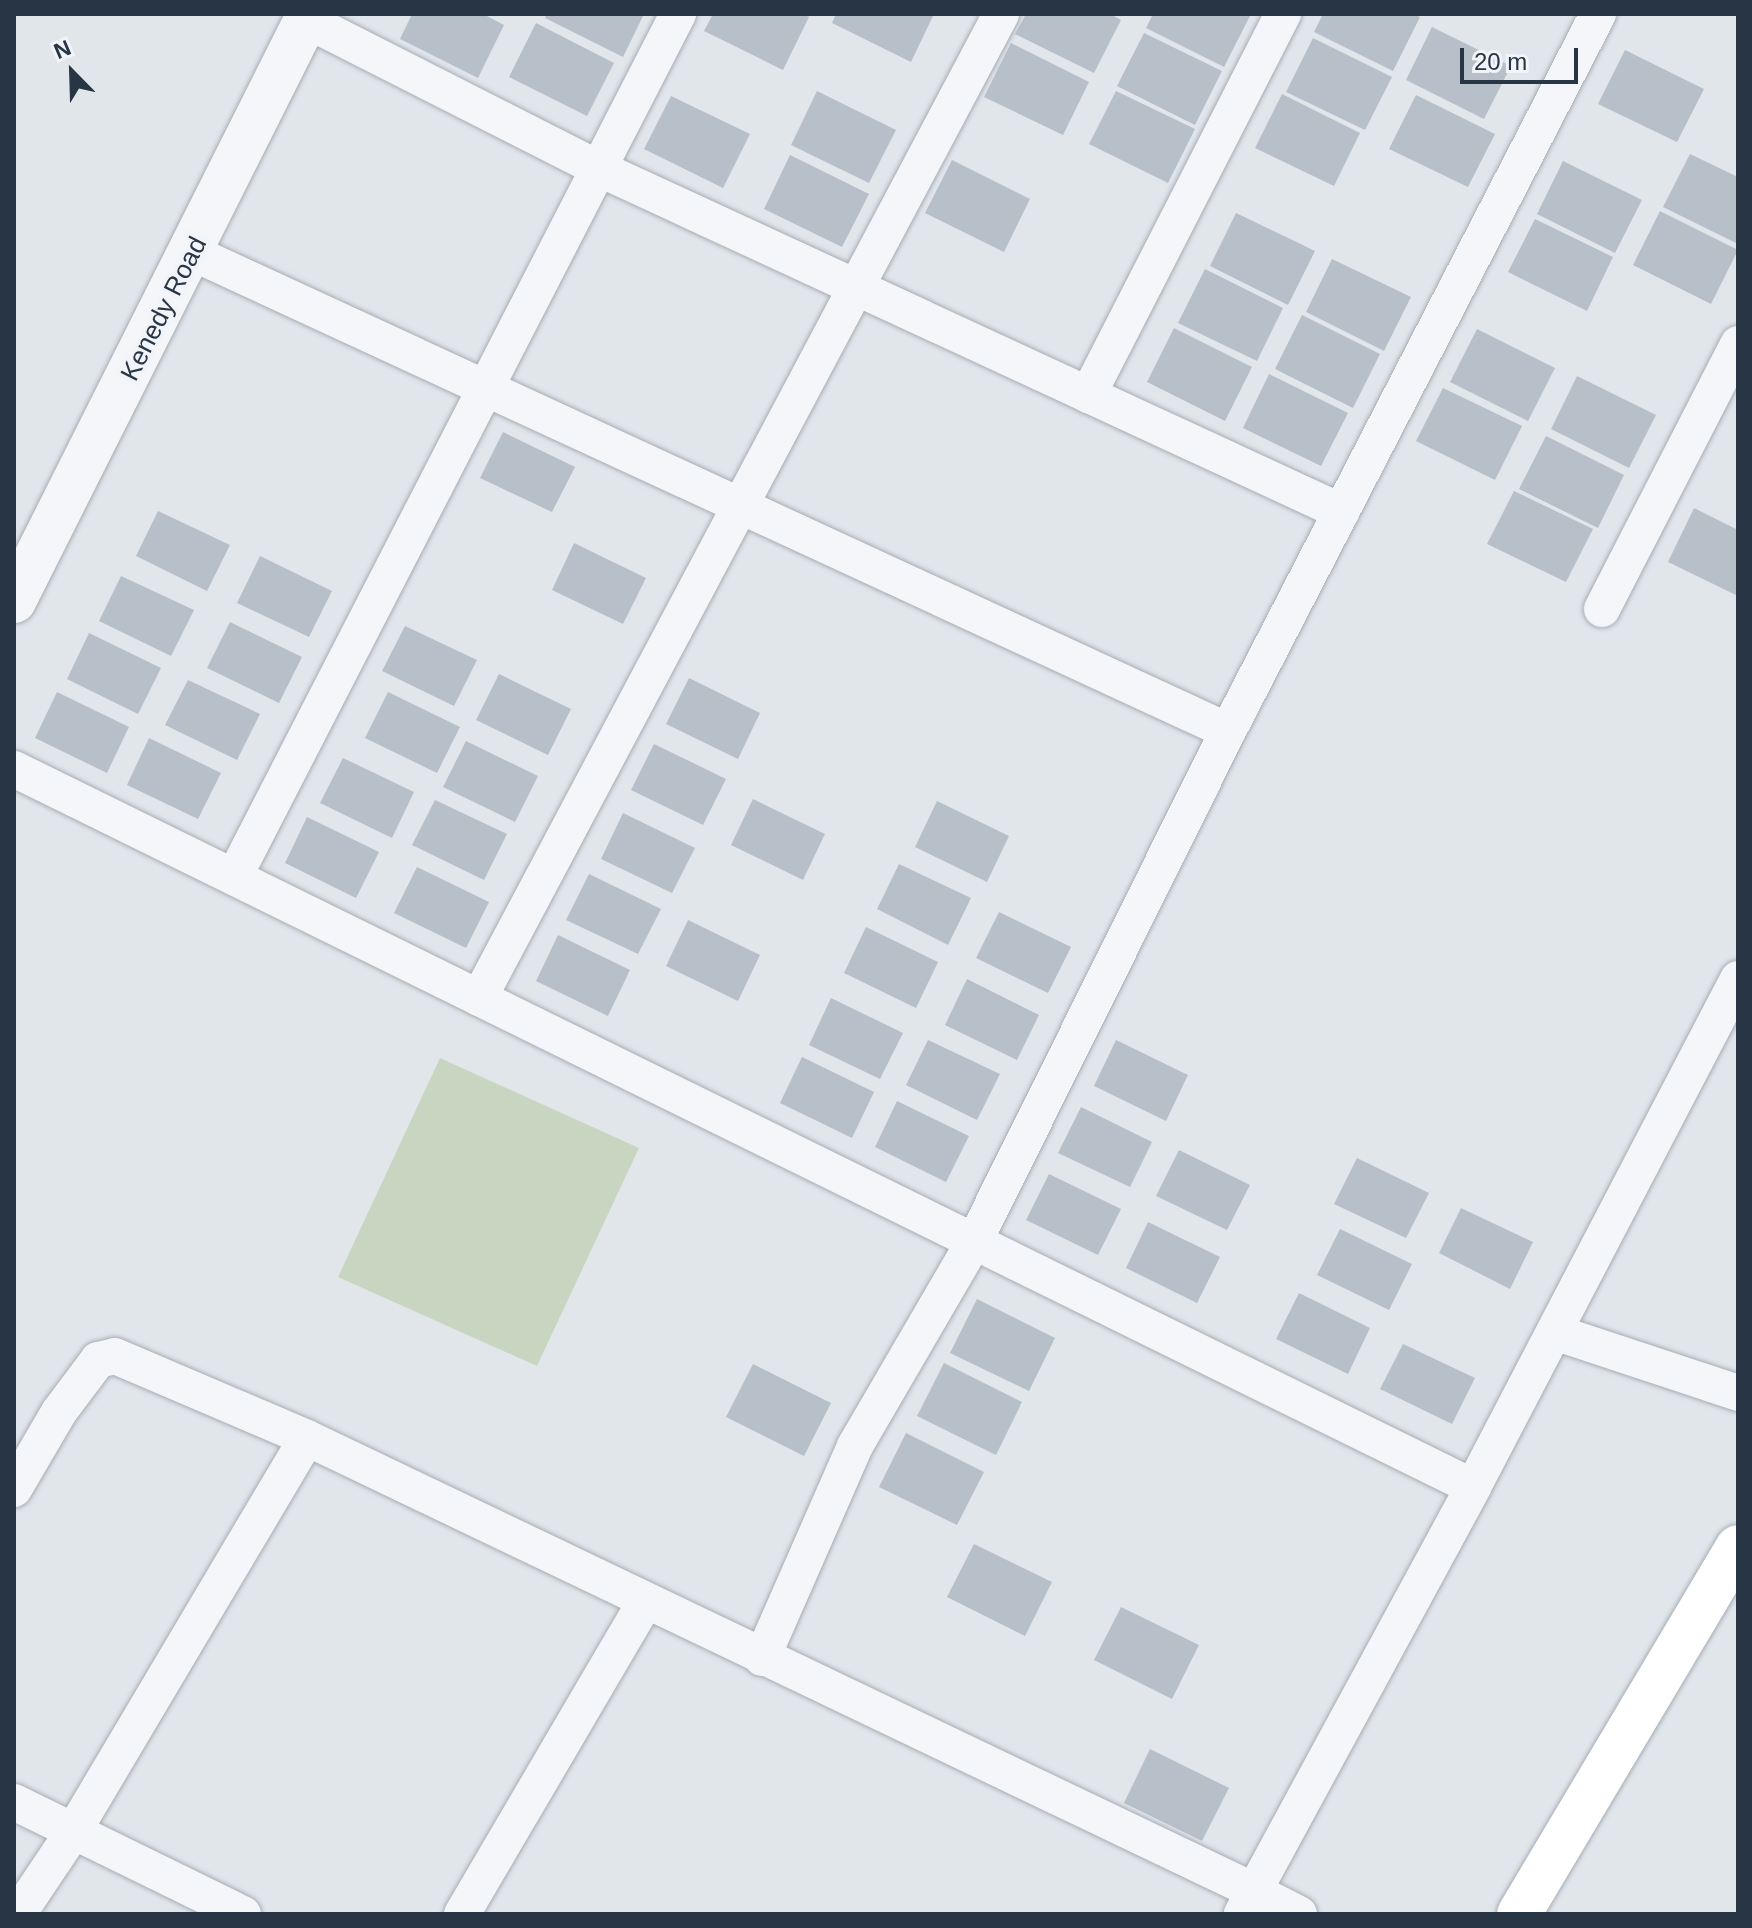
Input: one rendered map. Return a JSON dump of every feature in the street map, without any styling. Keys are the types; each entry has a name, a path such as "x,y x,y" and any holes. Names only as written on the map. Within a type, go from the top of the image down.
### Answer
{"main road":[{"path":"1519,1914 1738,1547"}],"street":[{"path":"234,877 484,383 600,169 678,14"},
{"path":"479,998 738,503 856,290 1001,14"},
{"path":"1088,395 1283,14"},
{"path":"762,1658 855,1446 975,1240 1228,731 1598,14"},
{"path":"308,17 600,169 856,290 1342,512"},
{"name":"Kenedy Road","path":"14,601 193,253 308,17"},
{"path":"193,253 484,383 1228,731"},
{"path":"1602,609 1738,344"},
{"path":"14,769 1473,1487"},
{"path":"1248,1903 1557,1333 1738,979"},
{"path":"1557,1333 1738,1393"},
{"path":"14,1489 59,1412 98,1360 115,1356 307,1438 762,1658 1248,1903 1299,1914"},
{"path":"18,1914 73,1832 307,1438"},
{"path":"462,1914 645,1602"},
{"path":"14,1802 243,1914"}],"green space":[{"path":"440,1058 639,1148 537,1366 338,1277"}],"building":[{"path":"412,14 483,14 504,25 478,78 400,39"},
{"path":"547,14 644,14 623,57 545,18"},
{"path":"713,14 804,14 809,17 783,70 704,31"},
{"path":"836,14 934,14 911,62 832,23"},
{"path":"1026,14 1110,14 1121,20 1094,73 1015,34"},
{"path":"1153,14 1251,14 1224,67 1146,28"},
{"path":"1323,14 1413,14 1420,17 1393,71 1314,32"},
{"path":"536,23 614,63 587,116 509,77"},
{"path":"1432,27 1511,66 1484,119 1406,80"},
{"path":"1144,33 1222,71 1195,125 1117,86"},
{"path":"1313,38 1392,77 1365,130 1286,92"},
{"path":"1011,43 1089,82 1063,135 984,97"},
{"path":"1625,50 1704,89 1677,142 1598,104"},
{"path":"817,91 896,130 869,183 791,145"},
{"path":"1116,91 1195,129 1168,183 1089,144"},
{"path":"1282,94 1360,133 1334,186 1255,148"},
{"path":"1416,95 1495,134 1468,187 1389,149"},
{"path":"671,96 750,134 723,188 644,149"},
{"path":"1690,154 1738,177 1738,244 1663,207"},
{"path":"790,155 869,194 842,247 764,209"},
{"path":"952,160 1030,199 1004,252 925,213"},
{"path":"1563,161 1642,200 1615,253 1537,214"},
{"path":"1660,211 1738,250 1711,304 1633,265"},
{"path":"1236,213 1315,251 1288,305 1210,266"},
{"path":"1535,219 1613,257 1587,311 1508,272"},
{"path":"1332,259 1411,297 1384,351 1306,312"},
{"path":"1205,269 1283,308 1257,361 1178,323"},
{"path":"1302,315 1380,354 1353,408 1275,369"},
{"path":"1174,328 1252,367 1225,421 1147,382"},
{"path":"1477,329 1555,368 1528,421 1450,382"},
{"path":"1269,374 1348,413 1321,466 1243,428"},
{"path":"1577,376 1656,415 1629,468 1551,429"},
{"path":"1443,388 1522,426 1495,480 1416,441"},
{"path":"503,432 575,467 552,512 480,478"},
{"path":"1546,436 1624,475 1598,528 1519,489"},
{"path":"1514,491 1593,529 1566,582 1487,544"},
{"path":"1694,508 1738,530 1738,596 1668,562"},
{"path":"158,511 230,545 207,591 136,556"},
{"path":"574,543 646,578 623,624 552,590"},
{"path":"260,556 332,591 309,637 237,603"},
{"path":"121,576 194,610 171,656 99,621"},
{"path":"230,622 302,657 279,703 207,668"},
{"path":"405,626 477,660 454,706 382,671"},
{"path":"89,633 161,668 138,714 67,679"},
{"path":"499,674 571,709 548,755 476,720"},
{"path":"689,678 760,713 738,759 666,724"},
{"path":"188,680 260,714 237,760 165,725"},
{"path":"57,692 129,727 107,773 35,738"},
{"path":"388,692 460,727 437,773 365,738"},
{"path":"149,738 221,773 198,819 127,785"},
{"path":"466,741 538,776 515,822 443,787"},
{"path":"654,744 726,779 703,825 631,790"},
{"path":"343,758 414,792 392,838 320,803"},
{"path":"753,799 825,834 803,880 731,845"},
{"path":"435,800 507,834 484,880 412,845"},
{"path":"937,801 1009,836 987,882 915,847"},
{"path":"623,813 695,848 672,893 601,859"},
{"path":"307,817 379,852 356,898 285,863"},
{"path":"899,864 971,898 948,945 877,909"},
{"path":"417,867 489,902 466,948 394,913"},
{"path":"589,874 661,909 638,954 566,920"},
{"path":"999,912 1071,947 1048,993 976,958"},
{"path":"688,920 760,955 738,1001 666,966"},
{"path":"866,927 938,962 916,1008 844,973"},
{"path":"558,935 630,970 608,1016 536,981"},
{"path":"967,979 1039,1015 1017,1060 945,1025"},
{"path":"831,998 903,1033 880,1079 809,1045"},
{"path":"928,1040 1000,1074 977,1120 906,1085"},
{"path":"1116,1040 1188,1075 1166,1121 1094,1086"},
{"path":"802,1057 874,1092 852,1138 780,1103"},
{"path":"897,1101 969,1136 946,1182 875,1147"},
{"path":"1081,1107 1152,1142 1130,1187 1058,1153"},
{"path":"1179,1150 1250,1185 1227,1230 1156,1196"},
{"path":"1357,1158 1429,1193 1406,1238 1334,1204"},
{"path":"1049,1174 1121,1209 1098,1255 1026,1220"},
{"path":"1461,1208 1533,1242 1510,1289 1439,1253"},
{"path":"1148,1222 1220,1257 1197,1303 1126,1268"},
{"path":"1340,1229 1412,1264 1389,1310 1317,1275"},
{"path":"1299,1293 1370,1328 1348,1374 1276,1339"},
{"path":"977,1299 1055,1338 1029,1391 950,1353"},
{"path":"1403,1344 1475,1378 1452,1424 1380,1389"},
{"path":"944,1363 1022,1402 996,1455 917,1416"},
{"path":"753,1364 831,1403 804,1456 726,1417"},
{"path":"906,1433 984,1472 957,1525 879,1487"},
{"path":"974,1544 1052,1582 1025,1636 947,1597"},
{"path":"1121,1607 1199,1645 1172,1699 1094,1660"},
{"path":"1150,1749 1229,1788 1202,1841 1124,1803"}]}
